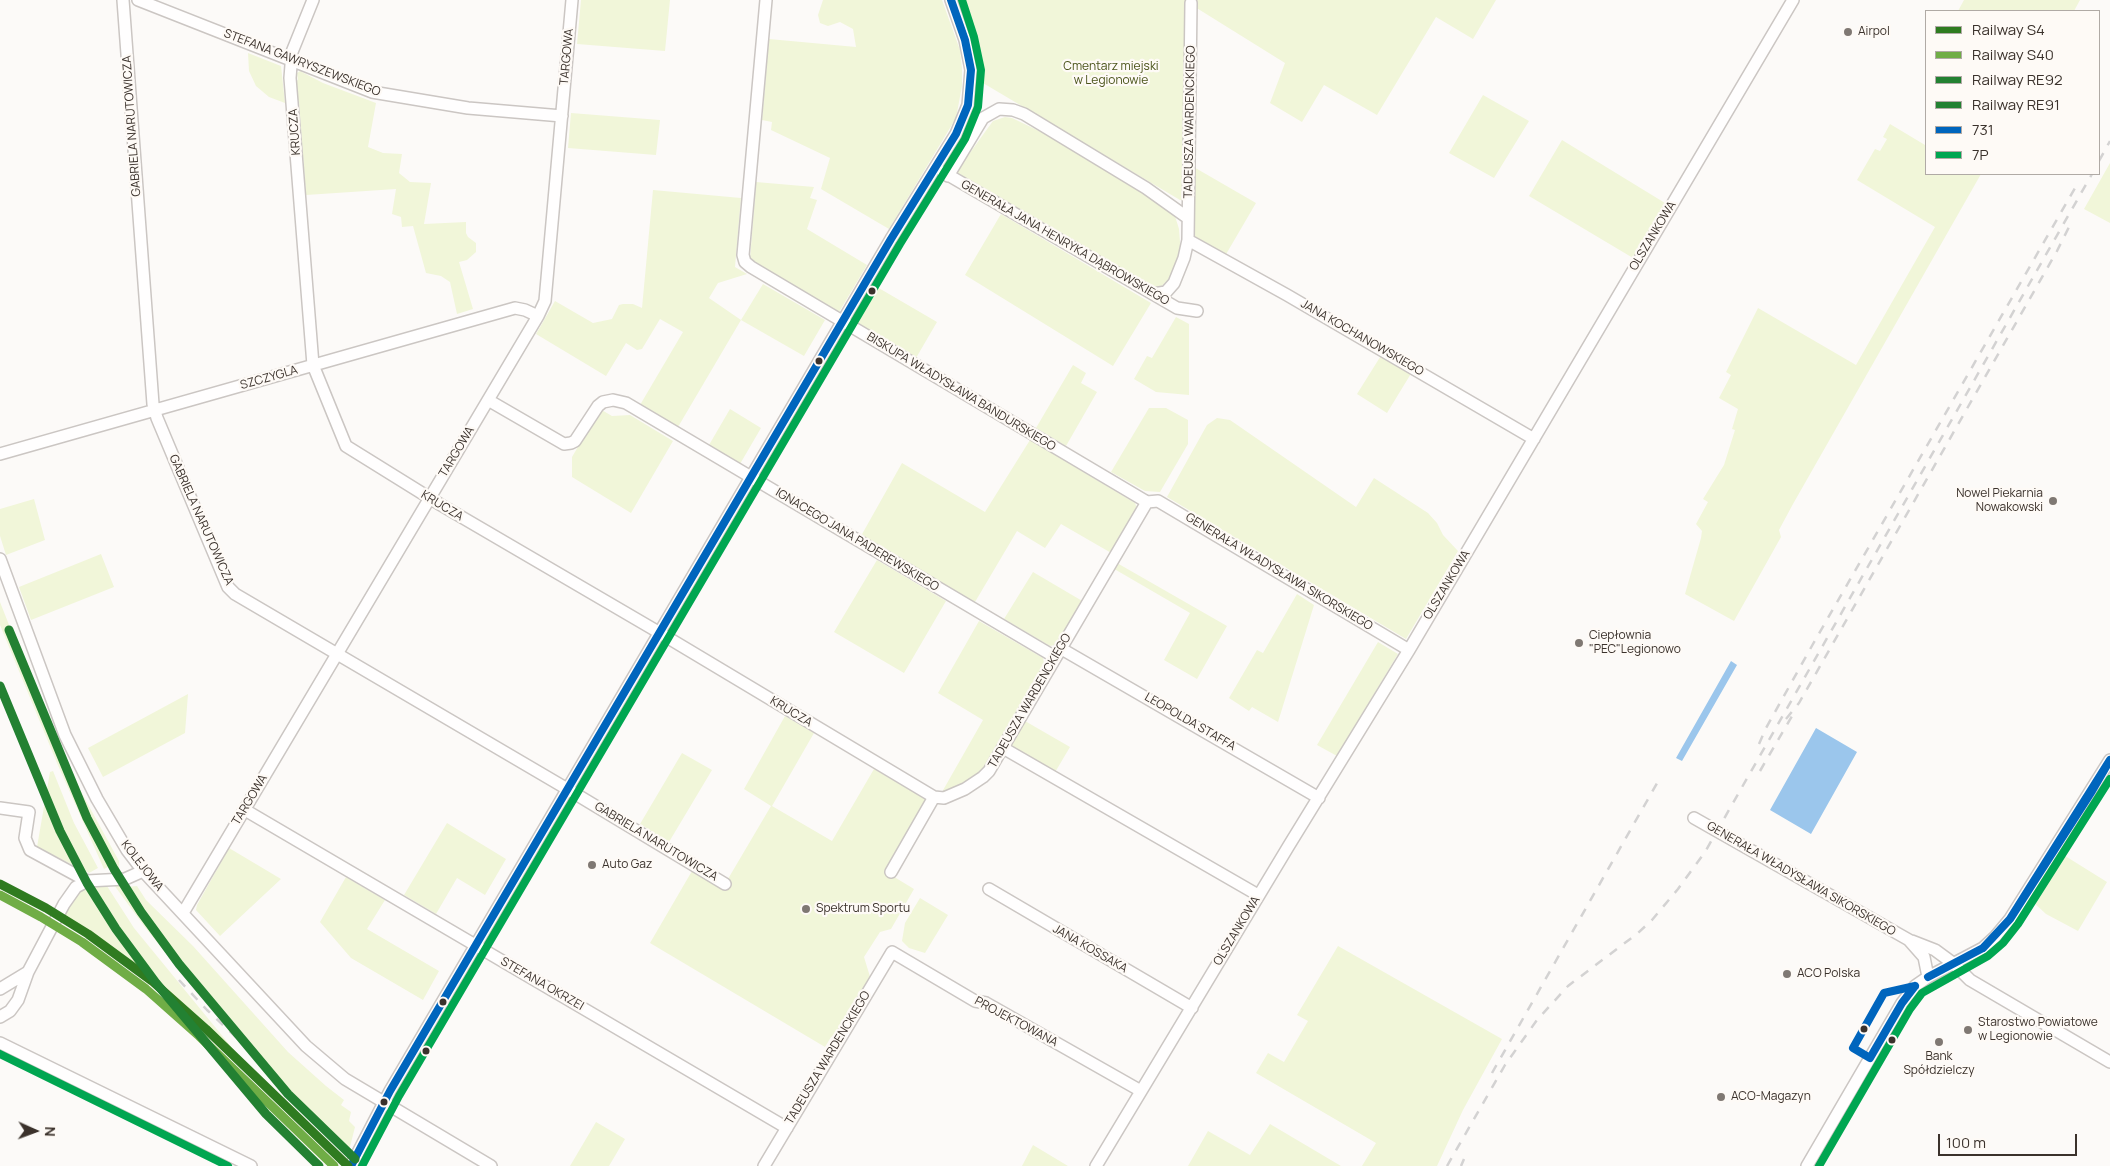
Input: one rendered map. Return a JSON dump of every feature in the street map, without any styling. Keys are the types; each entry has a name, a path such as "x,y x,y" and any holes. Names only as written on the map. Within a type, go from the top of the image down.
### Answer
{"street":[{"name":"GABRIELA NARUTOWICZA","path":"123,0 154,410 228,587 235,594 725,884"},
{"name":"STEFANA GAWRYSZEWSKIEGO","path":"138,0 380,94 468,108 562,116"},
{"name":"KRUCZA","path":"313,0 291,59 290,78 313,365 346,446 430,498 934,797"},
{"name":"TARGOWA","path":"183,914 538,316 546,294 572,0"},
{"name":"BISKUPA WŁADYSŁAWA BANDURSKIEGO","path":"766,0 744,258 751,267 1147,502"},
{"path":"350,1166 383,1103 569,790 890,241 936,168 961,122 970,92 970,61 951,0"},
{"name":"OLSZANKOWA","path":"1096,1166 1258,896 1320,798 1409,650 1793,0"},
{"name":"TADEUSZA WARDENCKIEGO","path":"1153,294 1166,292 1174,283 1182,266 1188,240 1191,3"},
{"path":"948,176 984,118 999,109 1013,110 1024,114 1146,188 1188,218"},
{"name":"GENERAŁA JANA HENRYKA DĄBROWSKIEGO","path":"936,168 1176,308 1197,311"},
{"name":"JANA KOCHANOWSKIEGO","path":"1188,240 1534,438"},
{"name":"SZCZYGLA","path":"0,454 515,308 538,316"},
{"name":"IGNACEGO JANA PADEREWSKIEGO","path":"488,400 564,444 571,444 574,441 602,402 620,401 1058,652"},
{"name":"GENERAŁA WŁADYSŁAWA SIKORSKIEGO","path":"1147,502 1158,501 1409,650"},
{"name":"TADEUSZA WARDENCKIEGO","path":"934,797 944,798 965,789 989,771 1147,502"},
{"name":"KOLEJOWA","path":"0,558 65,735 97,799 127,850 143,871 306,1046 345,1079 491,1166"},
{"name":"LEOPOLDA STAFFA","path":"1058,652 1320,798"},
{"path":"1003,748 1258,896"},
{"path":"1807,1166 1902,1003 1915,986 1928,977 1982,948 1996,938 2087,799 2110,760"},
{"path":"891,872 934,797"},
{"path":"0,808 29,812 25,838 30,850 86,881"},
{"name":"STEFANA OKRZEI","path":"245,810 786,1128"},
{"name":"GENERAŁA WŁADYSŁAWA SIKORSKIEGO","path":"1694,818 1909,940 1935,950 1954,964 1970,980 2110,1062"},
{"path":"0,1017 15,1006 28,972 64,904 76,887 86,881 125,879 143,871"},
{"name":"JANA KOSSAKA","path":"989,889 1192,1008"},
{"name":"GENERAŁA WŁADYSŁAWA SIKORSKIEGO","path":"1909,940 1922,953 1928,977"},
{"name":"TADEUSZA WARDENCKIEGO","path":"764,1166 892,952"},
{"name":"PROJEKTOWANA","path":"892,952 1141,1091"},
{"path":"0,989 28,972"},
{"path":"0,1043 251,1166"}],"green space":[{"path":"581,0 670,0 665,51 577,44"},
{"path":"823,0 942,0 960,50 962,86 956,118 889,229 821,189 830,158 771,130 772,122 762,120 769,39 856,47 853,29 840,22 828,26 820,23 818,15"},
{"name":"Cmentarz miejski w Legionowie","path":"960,0 1187,0 1185,200 1180,200 983,83 982,64"},
{"path":"1194,0 1496,0 1473,39 1436,17 1377,115 1324,85 1302,122 1270,103 1285,63 1195,7"},
{"path":"1964,0 2080,0 2075,10 1959,10"},
{"path":"248,53 281,66 285,103 269,97 256,86 249,71"},
{"path":"300,71 323,83 376,103 368,147 383,153 402,154 399,173 410,182 431,183 424,224 466,222 466,233 476,243 476,252 467,260 459,262 473,309 457,314 450,282 441,276 426,273 413,226 402,227 401,217 392,214 396,189 306,195 299,102 296,101 295,81 298,80 297,73"},
{"path":"1483,95 1529,121 1494,178 1449,153"},
{"path":"571,113 660,120 656,155 568,148"},
{"path":"1005,117 1012,118 1058,140 1168,208 1175,216 1179,229 1181,255 1172,275 1158,290 956,172 993,121"},
{"path":"1890,124 1925,145 1925,175 1980,175 1793,504 1779,530 1781,537 1734,621 1685,594 1701,538 1702,531 1696,524 1708,502 1703,499 1724,465 1735,430 1732,429 1738,409 1719,398 1731,375 1726,372 1758,308 1856,365 1935,227 1857,180 1875,149 1880,151 1887,139 1883,137"},
{"path":"1562,140 1665,203 1633,258 1529,196"},
{"path":"2110,163 2110,223 2084,209"},
{"path":"1192,166 1256,203 1225,256 1191,237"},
{"path":"756,182 814,187 810,198 817,200 807,229 867,265 839,312 750,259"},
{"path":"653,190 741,198 735,267 747,274 718,283 709,298 741,320 678,427 640,405 683,332 660,319 642,349 637,350 626,343 606,376 536,334 555,301 593,323 612,319 619,305 633,304 642,308"},
{"path":"1001,214 1151,303 1113,366 965,275"},
{"path":"763,284 825,320 804,356 741,320"},
{"path":"877,287 937,322 916,358 858,323 857,321"},
{"path":"1176,317 1189,324 1189,395 1156,392 1134,379 1147,356 1152,358"},
{"path":"1382,354 1412,372 1387,413 1357,394"},
{"path":"1073,365 1086,373 1081,383 1097,392 1066,446 1036,428"},
{"path":"1149,408 1166,408 1188,420 1188,444 1160,492 1145,491 1111,472"},
{"path":"600,409 612,416 630,415 673,441 631,513 572,477 572,457"},
{"path":"730,409 761,428 740,464 709,445"},
{"path":"1217,418 1230,420 1356,507 1374,478 1428,513 1437,523 1443,535 1458,551 1406,639 1167,497 1207,425"},
{"path":"1030,440 1135,503 1138,511 1113,554 1061,524 1045,548 1017,531 975,602 861,536 902,463 985,512"},
{"path":"34,499 45,540 6,555 0,536 0,509"},
{"path":"101,554 114,587 31,620 19,587"},
{"path":"877,560 946,601 904,673 834,632"},
{"path":"1117,563 1227,626 1197,679 1164,660 1190,613 1116,570 1112,571"},
{"path":"1033,572 1084,602 1059,644 1050,646 1004,619"},
{"path":"1297,594 1314,605 1278,722 1252,707 1249,711 1229,698 1257,650 1263,653"},
{"path":"0,602 48,724 67,766 119,861 119,870 113,872 110,866 104,869 57,763 0,625"},
{"path":"979,621 1043,658 1045,668 983,774 951,791 942,792 983,720 938,693"},
{"path":"1378,642 1398,654 1337,756 1317,745"},
{"path":"188,694 185,733 103,777 88,748"},
{"name":"Spektrum Sportu","path":"785,716 814,733 772,806 832,841 874,769 927,800 886,872 914,889 891,929 880,932 864,957 871,980 839,1034 831,1037 825,1047 650,943 692,871 722,889 725,884 771,806 744,789"},
{"path":"1025,721 1070,747 1054,774 1009,749"},
{"path":"682,753 712,770 669,842 640,824"},
{"path":"53,771 74,823 98,868 89,873 37,847 50,772"},
{"path":"447,823 506,859 485,895 457,878 436,914 404,895"},
{"path":"229,848 281,879 220,936 196,910"},
{"path":"2062,854 2107,882 2078,931 2046,914 2032,901"},
{"path":"346,877 385,900 367,929 439,971 423,1000 351,958 320,922"},
{"path":"125,884 127,887 137,886 146,900 193,946 288,1052 344,1100 341,1105 351,1112 349,1121 355,1127 350,1147 347,1151 267,1072 271,1067 187,979 114,885"},
{"path":"91,886 107,886 134,928 238,1055 154,979 90,931 63,915 76,895 83,889"},
{"path":"920,898 948,915 925,953 909,948 902,941 905,923"},
{"path":"1338,946 1502,1039 1463,1110 1437,1166 1362,1166 1376,1143 1256,1073 1268,1053 1284,1062 1308,1021 1297,1015"},
{"path":"596,1122 625,1139 609,1166 570,1166"},
{"path":"1270,1124 1341,1166 1188,1166 1208,1131 1250,1155"},
{"path":"1033,1145 1068,1166 1022,1166"}],"water":[{"path":"1731,661 1737,665 1682,761 1676,758"},
{"path":"1816,728 1857,752 1811,834 1770,810"}],"railway":[{"path":"2100,159 2110,141"},
{"path":"1447,1166 1505,1065 1537,1020 1568,986 1638,933 1652,920 1705,852 2091,175"},
{"path":"1759,744 1813,644 2075,188"},
{"path":"1786,719 1799,703 2057,251 2070,225"},
{"path":"1760,771 1792,716"},
{"path":"1492,1073 1660,778"},
{"path":"179,980 207,1010 268,1067"},
{"path":"1461,1166 1464,1159"}],"rail line":[{"name":"RE92","path":"9,630 87,818 114,869 141,912 179,964 288,1094 355,1159"},
{"name":"RE91","path":"0,686 60,831 87,883 116,929 156,983 266,1114 319,1166"},
{"name":"S4","path":"0,884 46,908 88,934 152,981 206,1029 348,1166"},
{"name":"S40","path":"0,895 82,942 146,989 199,1036 334,1166"}],"transit line":[{"name":"731","path":"351,1166 390,1091 891,239 956,134 968,105 971,70 965,40 951,0"},
{"name":"7P","path":"362,1166 399,1096 900,244 965,139 978,107 981,70 974,37 962,0"},
{"name":"731","path":"2110,760 2092,791 2010,919 2110,760"},
{"name":"7P","path":"1819,1166 1910,1009 1922,993 1988,956 2003,943 2018,924 2110,779"},
{"name":"731","path":"1983,948 2010,919"},
{"name":"731","path":"1928,977 1983,948"},
{"name":"731","path":"1928,977 1983,948"},
{"name":"731","path":"1915,986 1902,1003 1870,1058 1853,1048 1884,993 1915,986"},
{"name":"7P","path":"0,1054 228,1166"}],"place":[{"name":"Airpol","path":"1848,32"},
{"name":"Nowel Piekarnia Nowakowski","path":"2053,501"},
{"name":"Ciepłownia \"PEC\"Legionowo","path":"1579,643"},
{"name":"Auto Gaz","path":"592,865"},
{"name":"Spektrum Sportu","path":"806,909"},
{"name":"ACO Polska","path":"1787,974"},
{"name":"Starostwo Powiatowe w Legionowie","path":"1968,1030"},
{"name":"Bank Spółdzielczy","path":"1939,1042"},
{"name":"ACO-Magazyn","path":"1721,1097"}]}
